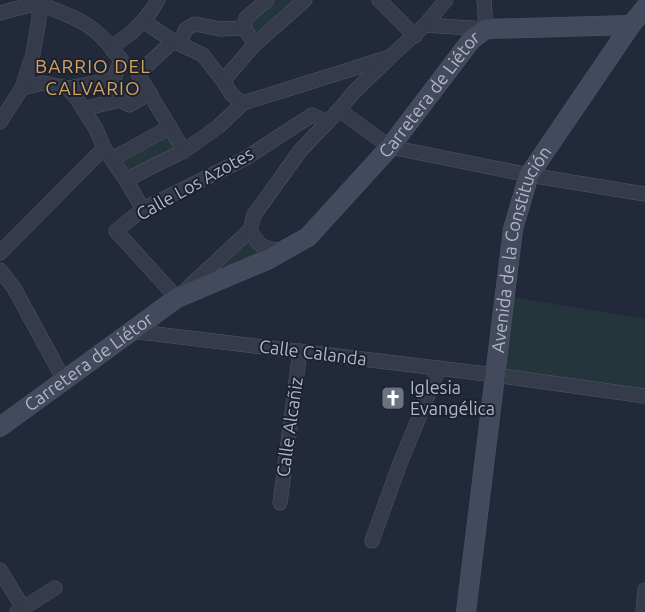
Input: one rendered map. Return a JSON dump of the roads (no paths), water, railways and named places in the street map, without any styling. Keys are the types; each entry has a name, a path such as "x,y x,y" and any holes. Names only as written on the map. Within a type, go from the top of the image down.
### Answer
{"street":[{"path":"114,52 117,43 143,21 158,0"},
{"path":"255,44 244,28 246,18 267,0"},
{"path":"223,80 255,44 305,0"},
{"path":"379,0 414,36"},
{"name":"Carretera de Liétor","path":"0,427 177,298 250,230 254,215 300,151 354,92 425,26 446,0"},
{"path":"425,26 486,29 484,0"},
{"path":"1,17 41,1 89,25 99,33 122,59 114,79 120,100"},
{"path":"0,122 22,88 33,54 41,1"},
{"name":"Avenida de la Constitución","path":"466,612 513,229 529,175 638,24 645,8"},
{"path":"143,21 176,42 203,55 223,80 232,96 243,102"},
{"path":"184,151 138,74 195,24 220,29 244,28"},
{"name":"Carretera de Liétor","path":"177,298 266,260 308,237 390,147 472,40 486,29 638,24"},
{"path":"126,180 184,151 219,126 243,102 390,57"},
{"path":"22,88 43,83 68,88 114,79"},
{"path":"68,88 96,129 108,153 143,209"},
{"path":"83,109 120,100 129,105 150,93"},
{"path":"339,110 390,147 529,175 645,194"},
{"name":"Calle Los Azotes","path":"177,298 116,231 143,209 246,158 312,116 328,122"},
{"path":"0,253 108,153 170,127"},
{"path":"250,230 256,241 266,249 283,251"},
{"path":"0,270 14,288 64,380"},
{"name":"Calle Calanda","path":"131,330 439,368 645,396"},
{"name":"Calle Alcañiz","path":"280,504 300,351"},
{"path":"372,541 398,466 439,368"},
{"path":"0,570 20,610 55,588"},
{"path":"643,612 645,590"}],"place":[{"name":"Iglesia Evangélica","path":"393,398"}],"district":[{"name":"BARRIO DEL CALVARIO","path":"93,77"}]}
